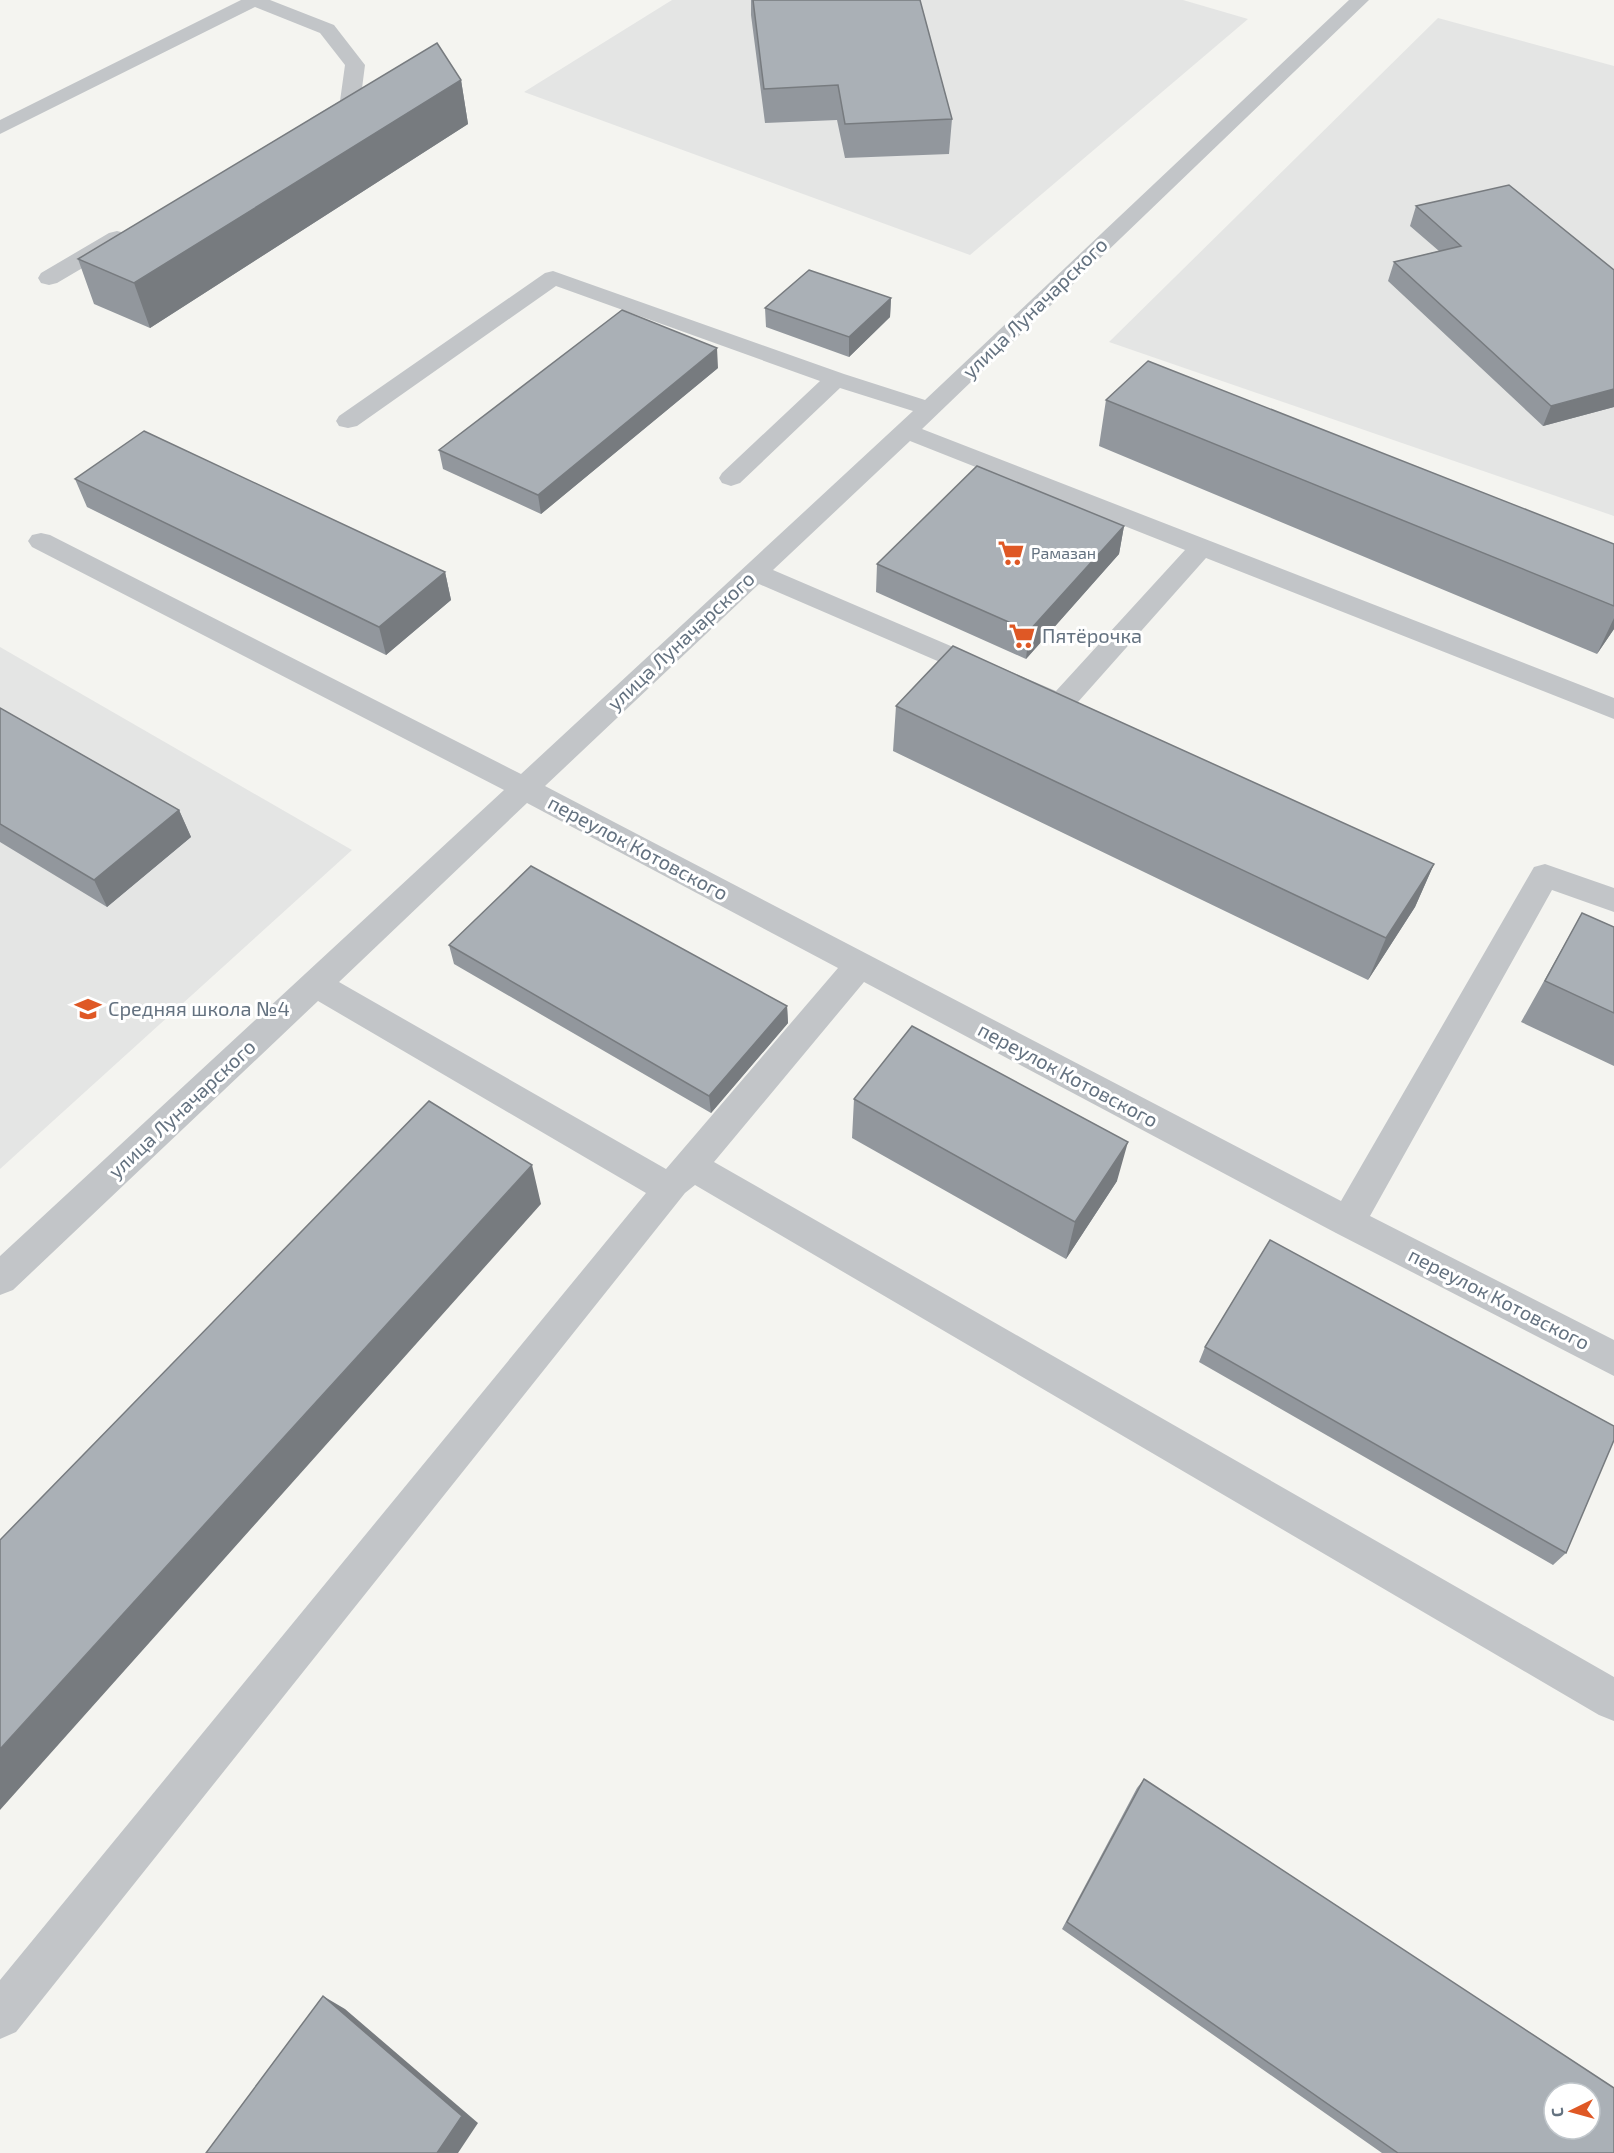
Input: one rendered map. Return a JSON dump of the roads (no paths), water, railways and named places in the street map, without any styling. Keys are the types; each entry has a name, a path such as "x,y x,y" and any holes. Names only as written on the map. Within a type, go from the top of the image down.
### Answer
{"street":[{"path":"0,128 254,0 327,29 355,65 350,104 298,134"},
{"name":"улица Луначарского","path":"0,1279 930,409 1359,0"},
{"path":"49,278 132,230"},
{"path":"348,421 553,279 836,379 930,409"},
{"path":"731,478 836,379"},
{"path":"906,431 1614,709"},
{"name":"переулок Котовского","path":"41,541 524,788 1348,1222 1614,1359"},
{"path":"755,572 1060,704 1202,547"},
{"path":"1348,1222 1545,875 1614,900"},
{"path":"0,2016 680,1177 859,965"},
{"path":"316,984 680,1177 1614,1700"}],"place":[{"name":"Рамазан","path":"1011,553"},
{"name":"Пятёрочка","path":"1022,636"},
{"name":"Средняя школа №4","path":"88,1009"}]}
